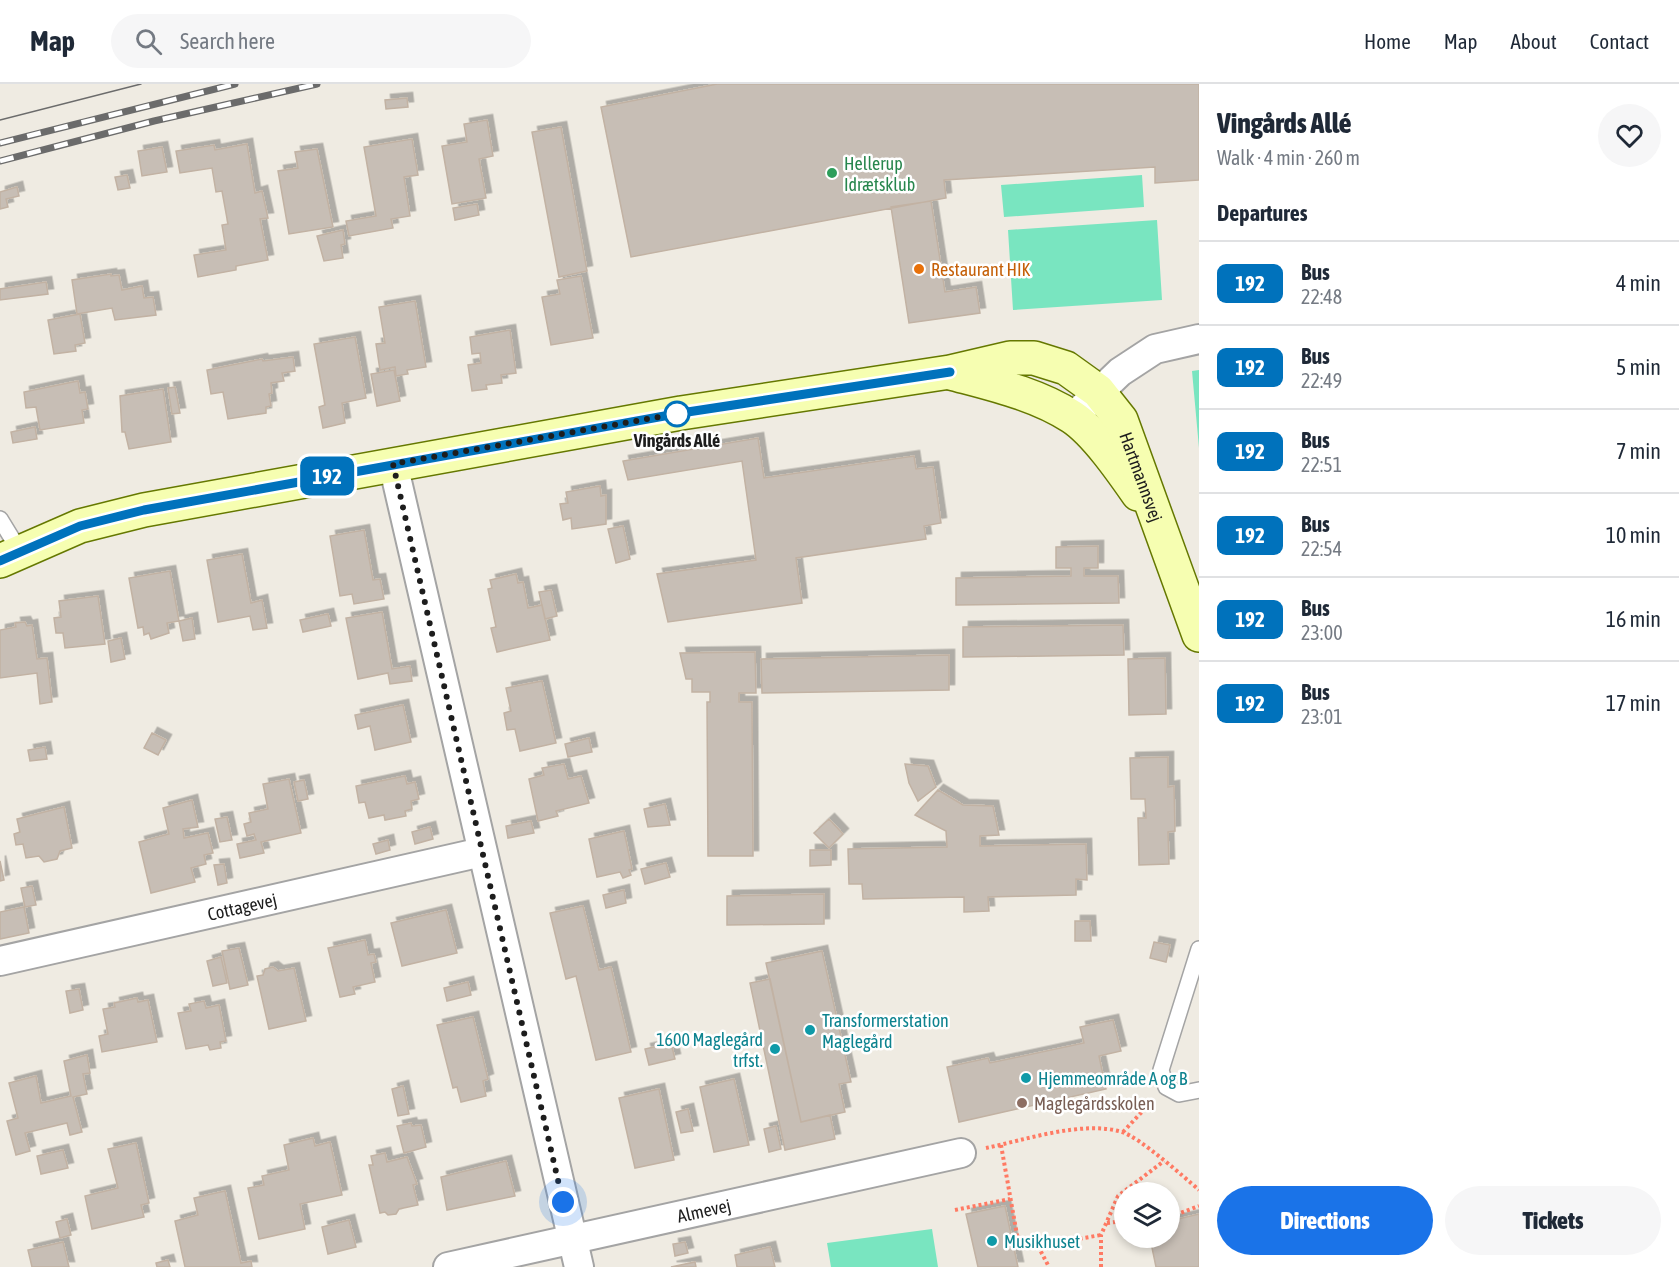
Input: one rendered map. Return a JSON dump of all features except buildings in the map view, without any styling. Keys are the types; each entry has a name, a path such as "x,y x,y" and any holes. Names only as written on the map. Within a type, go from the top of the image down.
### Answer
{"street":[{"path":"1073,417 1120,372 1155,349 1199,339"},
{"name":"Hartmannsvej","path":"10,555 80,526 144,510 681,413 950,372 1010,357 1034,358 1066,368 1098,391 1121,420 1155,516"},
{"name":"Hartmannsvej","path":"950,372 1016,391 1073,417 1113,459 1155,516"},
{"path":"393,464 579,1267"},
{"path":"1155,516 1199,635"},
{"name":"Cottagevej","path":"0,961 482,852"},
{"name":"Almevej","path":"448,1267 962,1153"}],"lane":[{"path":"0,519 10,555"},
{"path":"1199,949 1161,1070 1166,1087 1179,1094 1199,1090"}],"path":[{"path":"1123,1132 1166,1087"},
{"path":"962,1153 1084,1128 1123,1132 1164,1161 1199,1190"},
{"path":"1001,1144 1017,1235 1025,1248 1101,1235"},
{"path":"1101,1267 1101,1235 1118,1196 1164,1161"},
{"path":"955,1210 1010,1199"},
{"path":"1180,1213 1199,1206"},
{"path":"1106,1223 1114,1222"},
{"path":"1038,1246 1049,1267"}],"green space":[{"path":"1142,175 1144,207 1004,217 1001,185"},
{"path":"1157,220 1162,300 1013,310 1008,230"},
{"path":"1199,370 1199,448 1192,371"},
{"path":"932,1229 938,1267 831,1267 827,1243"}],"tram line":[{"path":"0,120 141,84"}],"railway":[{"path":"0,143 235,84"},
{"path":"0,161 154,121 317,84"}],"bus line":[{"name":"192","path":"0,561 19,550 80,526 144,510 681,413 950,372"}],"place":[{"name":"Hellerup Idrætsklub","path":"832,173"},
{"name":"Restaurant HIK","path":"919,269"},
{"name":"Vingårds Allé","path":"677,414"},
{"name":"Transformerstation Maglegård","path":"810,1030"},
{"name":"1600 Maglegård trfst.","path":"775,1049"},
{"name":"Hjemmeområde A og B","path":"1026,1078"},
{"name":"Maglegårdsskolen","path":"1022,1103"},
{"name":"Musikhuset","path":"992,1241"}],"route":[{"path":"563,1202 393,464 681,413 677,414"}]}
